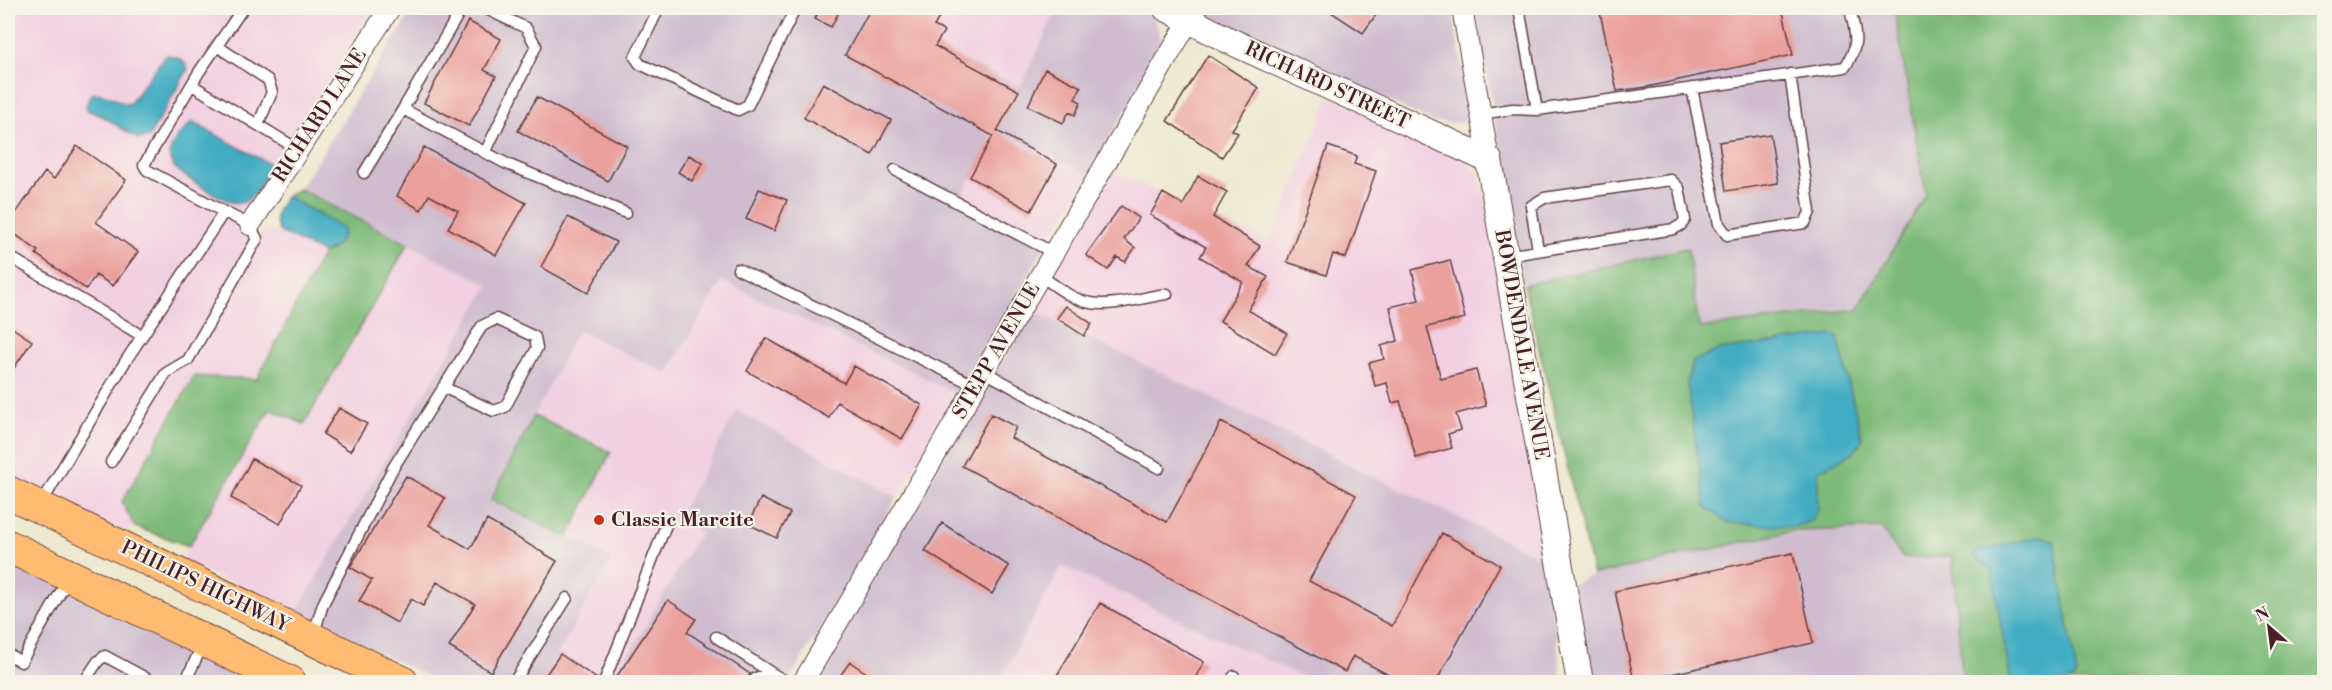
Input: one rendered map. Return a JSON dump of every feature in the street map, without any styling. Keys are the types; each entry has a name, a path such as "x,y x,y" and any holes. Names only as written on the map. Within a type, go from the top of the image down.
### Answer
{"main road":[{"name":"PHILIPS HIGHWAY","path":"8,492 402,682"},
{"path":"8,546 292,682 312,639"},
{"path":"204,641 225,597"}],"street":[{"name":"RICHARD LANE","path":"250,225 390,8"},
{"name":"RICHARD STREET","path":"1166,8 1228,40 1489,160"},
{"name":"BOWDENDALE AVENUE","path":"1462,8 1580,682"},
{"name":"STEPP AVENUE","path":"803,682 1190,20"}],"lane":[{"path":"111,462 166,373 188,360 257,239 250,225 147,170 144,165 192,85 243,8"},
{"path":"364,173 462,8"},
{"path":"484,8 526,28 536,46 485,153"},
{"path":"659,8 635,57 640,64 738,110 748,105 794,11 791,8"},
{"path":"1519,8 1537,110"},
{"path":"1481,114 1512,109 1537,110 1845,67 1854,53 1856,42 1850,8"},
{"path":"217,46 268,80 272,92 258,125"},
{"path":"1692,88 1719,224 1727,235 1805,223 1810,212 1790,74"},
{"path":"192,85 298,150"},
{"path":"403,109 507,164 626,213"},
{"path":"895,170 1054,253"},
{"path":"1505,256 1674,229 1684,220 1679,188 1671,180 1536,201 1531,206 1538,250"},
{"path":"39,507 142,336 224,212"},
{"path":"15,260 142,336"},
{"path":"738,269 980,379 1159,468"},
{"path":"1041,276 1068,294 1091,303 1108,303 1167,294"},
{"path":"312,639 323,604 393,468 443,387 482,326 496,319 535,337 537,348 505,406 494,411 443,387"},
{"path":"604,682 666,525"},
{"path":"8,654 21,662 70,576"},
{"path":"514,682 567,598"},
{"path":"716,638 787,682"},
{"path":"190,681 204,641"},
{"path":"84,682 98,661 105,656 153,682"},
{"path":"753,682 756,678 770,672"}],"shaded area":[{"path":"8,8 375,8 233,228 247,234 280,232 323,253 257,379 122,502 135,527 123,531 8,474"},
{"path":"414,8 864,8 863,11 1020,87 1058,8 1139,8 1154,15 1163,45 1089,174 995,130 961,199 1050,239 956,393 722,281 667,374 578,330 491,500 612,558 542,682 439,682 296,612 489,285 299,189"},
{"path":"864,8 1058,8 1020,87 863,11"},
{"path":"1193,8 1452,8 1470,113 1461,123 1433,122"},
{"path":"1475,8 1894,8 1926,195 1858,309 1698,328 1688,248 1524,285"},
{"path":"1330,97 1465,159 1477,172 1484,188 1546,560 1032,310 1113,171 1270,243"},
{"path":"995,130 1089,174 1050,239 961,199"},
{"path":"408,244 489,285 296,612 181,560 270,409 304,424"},
{"path":"722,281 956,393 897,497 737,412 677,519 700,532 612,682 542,682 612,558 568,537 610,453 534,416 578,330 667,374"},
{"path":"1032,310 1546,560 1562,682 1314,682 1062,566 999,682 826,682 814,677"},
{"path":"737,411 897,497 788,682 612,682 700,532 677,519"},
{"path":"1881,528 1903,558 1952,556 1963,682 1589,682 1572,584 1593,575 1792,531"},
{"path":"8,559 258,682 8,682"},
{"path":"1062,566 1311,681 999,682"}],"green space":[{"path":"1894,8 2324,8 2324,682 1963,682 1952,556 1903,558 1881,528 1792,531 1593,575 1524,285 1688,248 1699,328 1858,309 1926,195"},
{"path":"299,189 408,244 304,424 270,409 189,546 135,527 122,502 194,376 257,379 323,253 332,250 344,229 286,196"},
{"path":"534,416 611,452 568,537 491,500"}],"water":[{"path":"168,55 180,59 188,69 149,137 138,139 104,117 87,110 86,106 91,94 96,93 127,104 130,103"},
{"path":"192,122 268,163 270,167 262,183 246,201 235,203 216,195 185,176 172,164 171,148"},
{"path":"286,196 344,229 342,238 337,244 323,253 280,232 277,227 276,214"},
{"path":"1831,335 1838,337 1862,439 1853,453 1818,471 1818,510 1812,521 1793,527 1728,523 1705,506 1687,383 1693,362 1718,350"},
{"path":"2042,536 2054,541 2077,675 2070,682 2011,682 1991,569 1973,556 1975,552"}],"building":[{"path":"820,8 841,8 831,27 815,19"},
{"path":"871,8 945,8 934,26 944,31 935,46 1019,91 997,131 1057,164 1031,211 970,177 993,136 845,55"},
{"path":"1325,8 1381,8 1363,33"},
{"path":"1599,8 1782,8 1793,55 1647,87 1617,91"},
{"path":"468,21 501,39 484,70 496,76 469,126 424,103"},
{"path":"1208,55 1259,88 1232,130 1238,133 1222,157 1167,121"},
{"path":"1045,69 1081,87 1075,99 1081,102 1075,115 1069,112 1063,123 1028,106"},
{"path":"823,83 891,120 872,155 804,118"},
{"path":"537,97 627,146 608,181 518,131"},
{"path":"1770,134 1778,183 1726,191 1719,142"},
{"path":"77,146 126,180 96,222 138,252 113,286 96,275 86,289 36,254 38,251 8,229 8,224 45,172 54,179"},
{"path":"1328,146 1357,156 1354,164 1376,171 1346,258 1333,254 1326,275 1287,262"},
{"path":"424,147 526,203 496,255 448,228 458,211 429,195 421,210 397,196"},
{"path":"689,155 703,163 692,181 678,172"},
{"path":"1198,176 1227,192 1213,217 1260,246 1248,266 1268,277 1248,310 1287,333 1275,354 1220,321 1243,282 1200,257 1206,247 1150,215 1163,193 1183,205"},
{"path":"759,189 787,200 774,231 746,219"},
{"path":"1121,206 1139,218 1124,239 1135,248 1125,262 1117,257 1108,270 1086,255"},
{"path":"568,217 616,242 588,293 541,267"},
{"path":"1450,260 1465,318 1427,327 1441,379 1476,370 1486,406 1456,414 1461,430 1448,434 1452,448 1416,458 1400,401 1392,403 1387,383 1375,386 1369,363 1384,359 1381,346 1398,341 1390,307 1419,300 1412,270"},
{"path":"1066,306 1092,324 1084,336 1057,318"},
{"path":"8,325 32,341 8,377"},
{"path":"766,338 844,383 854,366 922,405 902,439 837,402 829,418 747,371"},
{"path":"339,408 367,424 350,451 323,434"},
{"path":"991,414 1016,427 1011,438 1167,522 1221,422 1356,495 1309,581 1392,626 1442,533 1500,565 1436,682 1402,682 1353,656 1345,672 962,466"},
{"path":"252,459 301,485 280,524 231,498"},
{"path":"406,476 445,498 429,525 470,549 487,520 557,561 491,672 449,647 475,604 437,582 423,606 411,599 397,623 359,601 372,580 350,567"},
{"path":"761,498 790,513 777,538 748,524"},
{"path":"942,523 1009,566 992,594 925,551"},
{"path":"1793,553 1813,643 1634,682 1615,591"},
{"path":"668,600 696,619 687,632 750,674 746,682 613,682"},
{"path":"1100,603 1204,662 1193,682 1053,682"},
{"path":"560,654 597,679 597,682 541,682"},
{"path":"850,662 880,682 847,682 839,677"}],"place":[{"name":"Classic Marcite","path":"599,520"}]}
